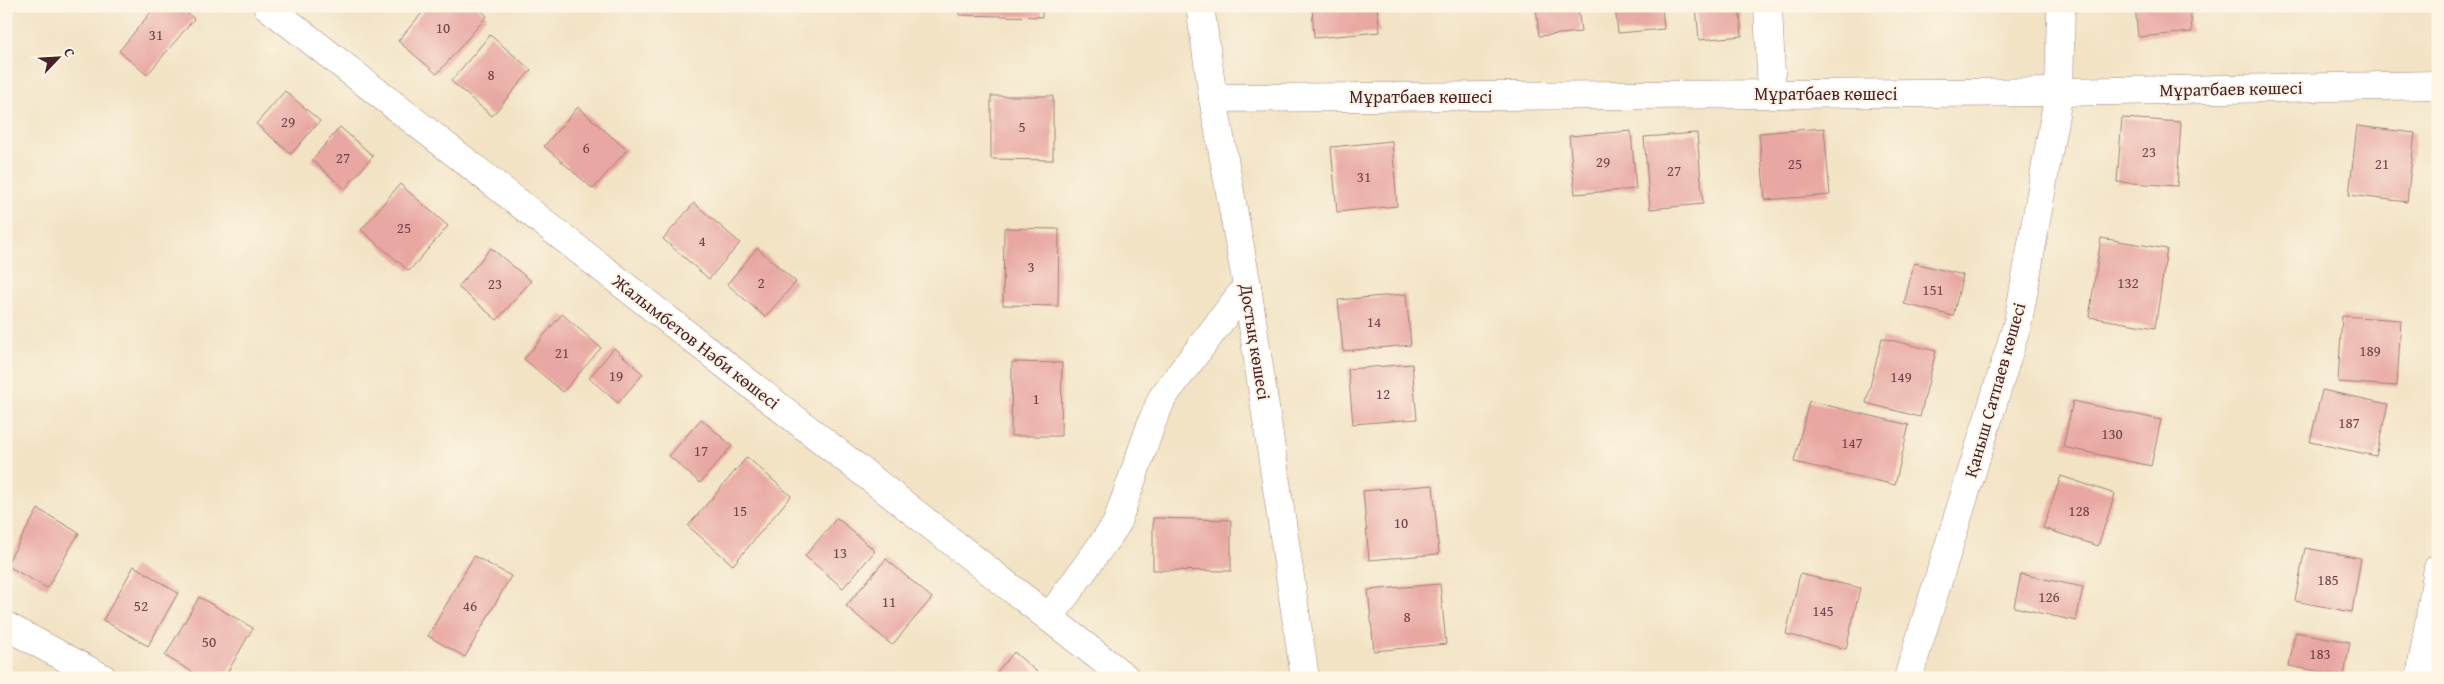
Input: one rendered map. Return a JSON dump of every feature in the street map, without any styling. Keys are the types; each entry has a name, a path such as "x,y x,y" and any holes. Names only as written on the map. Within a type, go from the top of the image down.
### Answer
{"street":[{"name":"Жалымбетов Нәби көшесі","path":"267,6 1126,678"},
{"name":"Достық көшесі","path":"1200,6 1247,286 1305,678"},
{"path":"1768,6 1772,95"},
{"name":"Қаныш Сатпаев көшесі","path":"1908,678 2018,322 2059,92 2061,6"},
{"name":"Мұратбаев көшесі","path":"1214,98 2059,92 2438,85"},
{"path":"1049,618 1116,525 1162,398 1247,286"},
{"path":"2420,678 2438,568"},
{"path":"6,626 103,678"}],"building":[{"path":"156,6 180,6 194,19 147,75 119,51"},
{"path":"428,6 476,6 487,16 437,74 398,41"},
{"path":"959,6 1042,6 1042,17 959,15"},
{"path":"1312,6 1377,6 1380,32 1314,38"},
{"path":"1536,6 1578,6 1581,32 1539,36"},
{"path":"1615,6 1662,6 1664,29 1618,33"},
{"path":"1696,6 1739,6 1742,36 1699,40"},
{"path":"2135,6 2190,6 2192,32 2138,37"},
{"path":"490,35 531,70 492,116 451,81"},
{"path":"285,91 320,121 291,154 256,124"},
{"path":"991,96 1053,96 1053,160 991,159"},
{"path":"578,107 627,150 593,189 544,146"},
{"path":"2122,118 2181,122 2177,186 2117,182"},
{"path":"2357,126 2415,133 2407,202 2349,195"},
{"path":"340,127 373,156 345,189 312,160"},
{"path":"1824,128 1830,195 1765,200 1759,133"},
{"path":"1631,131 1636,189 1575,194 1569,136"},
{"path":"1697,133 1703,204 1650,209 1644,137"},
{"path":"1392,141 1397,206 1337,212 1331,147"},
{"path":"400,184 448,226 409,271 361,230"},
{"path":"694,203 740,243 709,279 663,239"},
{"path":"1004,228 1059,229 1058,306 1003,305"},
{"path":"2101,238 2167,249 2155,328 2089,317"},
{"path":"491,248 531,281 497,320 458,287"},
{"path":"757,248 796,282 765,317 727,284"},
{"path":"1914,263 1963,275 1953,316 1904,304"},
{"path":"1406,294 1411,345 1343,351 1338,300"},
{"path":"562,314 601,348 563,392 524,359"},
{"path":"2342,316 2401,320 2397,386 2338,382"},
{"path":"1882,338 1936,351 1920,417 1866,403"},
{"path":"614,348 643,374 618,403 589,378"},
{"path":"1012,362 1062,363 1061,436 1011,436"},
{"path":"1412,364 1417,419 1353,424 1348,369"},
{"path":"2322,390 2388,404 2376,456 2310,442"},
{"path":"1809,401 1909,425 1895,485 1794,462"},
{"path":"2073,401 2161,420 2151,466 2063,447"},
{"path":"701,419 732,446 700,483 669,456"},
{"path":"747,457 791,496 733,565 688,526"},
{"path":"2061,476 2115,494 2098,546 2043,528"},
{"path":"1433,485 1439,554 1369,560 1363,491"},
{"path":"38,509 79,533 47,588 6,565"},
{"path":"837,518 875,551 843,588 805,556"},
{"path":"1153,518 1231,520 1231,571 1153,570"},
{"path":"2305,548 2361,558 2352,612 2295,601"},
{"path":"474,556 511,576 465,657 428,636"},
{"path":"886,559 932,598 892,645 846,606"},
{"path":"134,566 178,593 148,646 103,620"},
{"path":"1800,574 1860,588 1846,649 1786,634"},
{"path":"2021,574 2083,587 2076,621 2014,607"},
{"path":"1440,584 1446,644 1374,651 1368,590"},
{"path":"199,597 253,628 224,678 203,678 165,656"},
{"path":"2295,632 2350,642 2344,676 2289,666"},
{"path":"1014,652 1044,678 992,678"}]}
